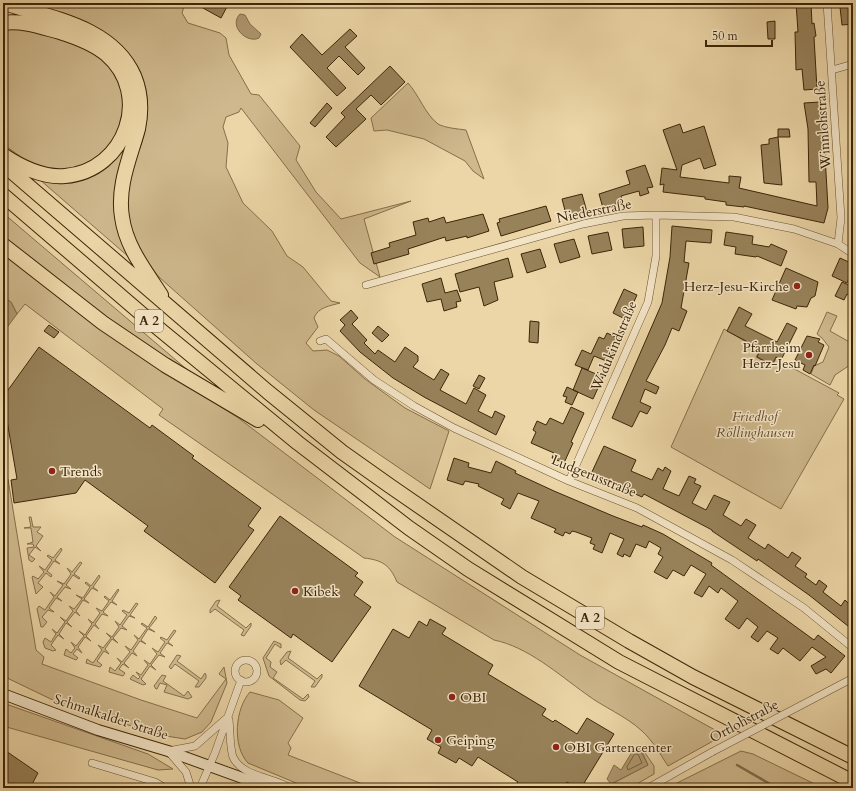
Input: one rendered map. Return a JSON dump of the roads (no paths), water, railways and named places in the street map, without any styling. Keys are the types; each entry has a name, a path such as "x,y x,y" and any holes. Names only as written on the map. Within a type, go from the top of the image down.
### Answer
{"highway":[{"path":"4,3 96,34 114,48 127,62 140,90 141,103 138,126 123,179 121,194 122,215 124,226 133,251 171,309"},
{"path":"3,17 78,38 106,53 115,62 123,76 128,87 130,100 129,120 122,138 111,154 98,166 82,174 64,176 45,175 24,167 3,155"},
{"path":"3,23 32,24"},
{"name":"A 2","path":"3,164 268,392 342,452 522,577 693,677 853,757"},
{"name":"A 2","path":"3,195 158,328 298,443 397,519 468,569 605,654 853,782"},
{"path":"3,246 98,319 165,365 298,443"}],"main road":[{"name":"Schmalkalder Straße","path":"3,694 98,730 168,751 270,788"}],"street":[{"name":"Winnlohstraße","path":"827,3 841,218 838,244"},
{"path":"832,70 853,64"},
{"name":"Niederstraße","path":"366,285 583,224 623,216 656,215 734,217 794,229 838,244 853,254"},
{"name":"Widukindstraße","path":"569,481 648,302 656,256 656,215"},
{"name":"Ludgerusstraße","path":"320,341 326,340 374,380 414,406 454,428 569,481 637,508 732,560 804,608 853,648"},
{"name":"Ortlohstraße","path":"648,788 712,752 853,678"},
{"path":"200,788 210,766 241,680"},
{"path":"168,751 195,746 228,717"},
{"path":"228,717 233,757 243,769 282,783 290,788"},
{"path":"168,751 186,772 191,788"},
{"path":"92,763 155,782 165,788"}],"water":[{"path":"240,14 245,15 250,24 261,34 259,38 249,38 240,33 236,24"},
{"path":"3,297 11,302 17,314 3,333"},
{"path":"638,746 648,765 611,784 607,779 614,765 621,770 635,747"}],"waterway":[{"path":"737,765 777,788"}],"place":[{"name":"Herz-Jesu-Kirche","path":"797,286"},
{"name":"Pfarrheim Herz-Jesu","path":"809,355"},
{"name":"Trends","path":"52,471"},
{"name":"Kibek","path":"295,591"},
{"name":"OBI","path":"452,697"},
{"name":"Geiping","path":"438,740"},
{"name":"OBI Gartencenter","path":"556,747"}],"park label":[{"name":"Friedhof Röllinghausen","path":"755,424"}]}
